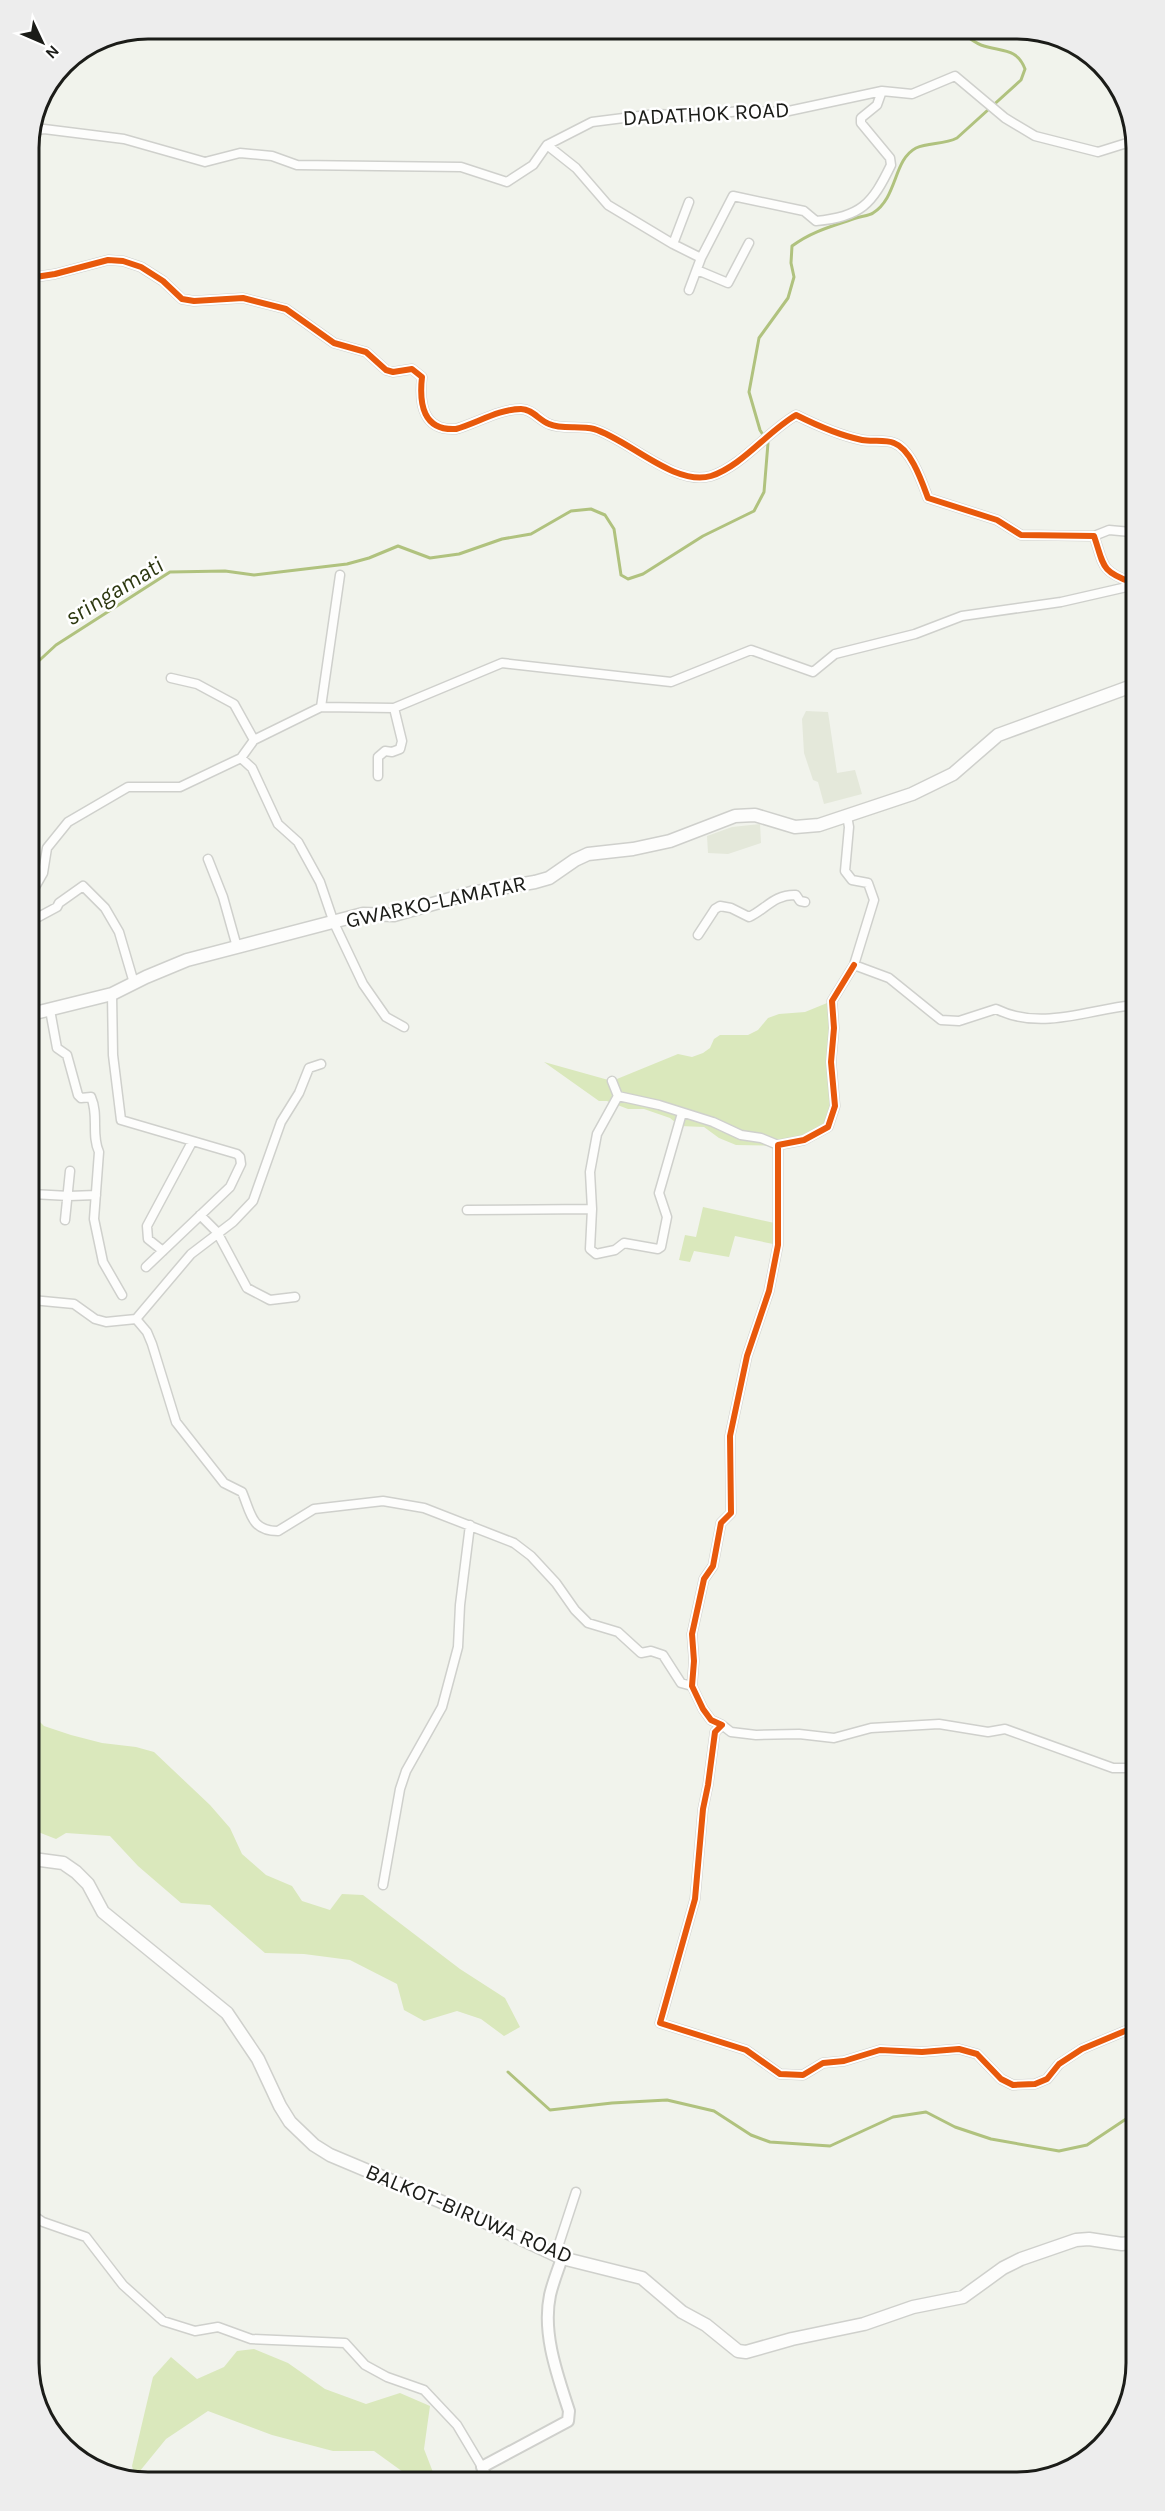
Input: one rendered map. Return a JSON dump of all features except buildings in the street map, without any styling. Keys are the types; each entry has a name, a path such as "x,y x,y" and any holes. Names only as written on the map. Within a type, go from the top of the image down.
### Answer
{"main road":[{"name":"GWARKO-LAMATAR","path":"39,1012 112,994 187,960 363,914 394,915 471,893 535,882 549,878 588,854 633,849 670,841 735,816 755,815 804,827 847,816 912,794 953,774 998,735 1126,688"},
{"name":"BALKOT-BIRUWA ROAD","path":"39,1860 63,1863 76,1872 88,1884 103,1912 227,2013 258,2059 290,2122 314,2145 330,2155 449,2205 558,2257 642,2278 682,2312 706,2325 738,2351 746,2352 792,2339 864,2324 914,2307 963,2297 1003,2268 1061,2244 1089,2239 1126,2243"}],"street":[{"name":"DADATHOK ROAD","path":"41,130 124,139 205,162 240,153 272,156 297,165 461,167 507,182 533,165 547,145 592,122 655,114 700,116 739,111 784,112 882,91 912,94 956,76 997,111 1035,136 1098,152 1126,143"},
{"path":"689,290 701,258 733,196 804,211 816,222 840,219 868,204 891,165 890,158 861,123 861,118 877,105 882,91"},
{"path":"547,145 576,168 608,205 701,258"},
{"path":"673,244 689,202"},
{"path":"696,270 728,283 749,243"},
{"path":"39,276 108,260 123,261 141,267 163,281 182,299 195,301 243,298 286,309 334,343 369,354 386,369 393,372 412,369 418,372 422,377 421,388 425,415 428,420 447,429 465,426 509,410 524,409 550,425 592,428 618,439 667,468 691,477 712,476 737,461 760,440 796,415 823,429 853,438 895,443 908,455 918,471 927,498 997,520 1021,534 1094,536 1109,530 1126,532"},
{"path":"1094,536 1105,569 1126,582"},
{"path":"321,707 340,574"},
{"path":"39,880 43,873 47,848 68,822 128,788 180,788 241,758 254,740 321,707 394,708 502,663 671,682 751,650 813,672 835,654 915,634 962,616 1061,602 1126,585"},
{"path":"171,678 197,684 234,704 254,740"},
{"path":"378,776 378,757 385,751 392,752 400,749 402,741 394,708"},
{"path":"241,758 252,768 278,824 298,843 320,882 334,923 355,970 367,990 386,1017 404,1027"},
{"path":"618,1096 659,1105 713,1122 741,1136 761,1138 778,1145 804,1140 828,1127 835,1106 831,1062 834,1028 832,1001 855,965 874,900 868,883 852,880 844,870 849,827 847,816"},
{"path":"208,859 223,897 237,947"},
{"path":"39,917 57,907 59,903 83,886 105,908 119,932 134,983"},
{"path":"698,935 715,909 720,906 731,908 749,917 770,901 790,895 805,902"},
{"path":"855,965 889,978 941,1020 959,1021 996,1009 1011,1016 1053,1019 1126,1006"},
{"path":"112,994 113,1054 120,1120 237,1154 241,1164 230,1187 146,1267"},
{"path":"50,1010 57,1048 67,1056 78,1095 81,1098 91,1097 97,1114 96,1145 99,1152 94,1219 103,1262 122,1296"},
{"path":"39,1301 74,1304 95,1320 106,1322 136,1319 191,1254 233,1222 253,1201 270,1159 281,1122 299,1094 309,1068 321,1064"},
{"path":"612,1081 618,1096"},
{"path":"618,1096 597,1134 590,1173 592,1209 590,1249 596,1254 615,1250 624,1244 658,1249 662,1247 667,1217 659,1193 682,1113"},
{"path":"163,1251 148,1239 147,1226 192,1142"},
{"path":"778,1145 778,1245 769,1291 747,1356 730,1436 731,1513 721,1523 713,1566 704,1579 692,1634 694,1661 692,1686 702,1709 711,1720 730,1732 756,1735 799,1734 834,1738 871,1728 939,1724 988,1732 1005,1729 1113,1768 1126,1768"},
{"path":"65,1220 70,1171"},
{"path":"39,1194 96,1195"},
{"path":"467,1210 592,1209"},
{"path":"200,1215 217,1232 248,1288 270,1300 295,1297"},
{"path":"136,1319 147,1332 152,1344 176,1422 224,1483 242,1492 250,1515 262,1528 278,1531 314,1509 383,1501 424,1508 514,1543 531,1556 556,1583 574,1610 588,1623 618,1632 641,1653 651,1651 663,1655 681,1683 692,1686"},
{"path":"383,1885 400,1789 406,1770 442,1707 458,1647 460,1605 470,1525"},
{"path":"722,1725 715,1732 714,1737 703,1809 695,1899 660,2023 746,2050 780,2074 803,2075 823,2063 844,2061 880,2050 922,2052 959,2049 977,2054 1000,2079 1013,2085 1035,2084 1047,2079 1059,2064 1082,2049 1126,2031"},
{"path":"482,2467 568,2421 569,2410 549,2340 548,2321 550,2293 576,2192"},
{"path":"39,2219 86,2237 123,2285 163,2321 195,2331 218,2327 251,2339 345,2343 365,2365 387,2377 424,2390 457,2425 484,2472"}],"shaded area":[{"path":"806,711 828,712 837,773 855,770 862,794 824,804 818,782 813,780 804,753 802,719"},
{"path":"760,824 761,843 728,854 708,853 707,836 732,827"}],"green space":[{"path":"832,1001 835,1106 828,1127 783,1146 736,1145 719,1138 704,1127 680,1126 670,1118 644,1109 628,1109 607,1101 599,1101 544,1062 612,1081 678,1054 692,1057 703,1053 720,1035 748,1035 758,1030 768,1018 779,1014 805,1012"},
{"path":"703,1207 779,1224 778,1245 735,1236 729,1257 694,1251 690,1262 679,1260 685,1235 696,1237"},
{"path":"39,1721 44,1726 71,1735 154,1752 210,1805 230,1828 242,1854 266,1875 292,1886 302,1901 330,1910 342,1894 363,1895 460,1969 505,1998 520,2027 504,2036 481,2019 457,2011 424,2021 404,2010 397,1984 350,1960 304,1954 265,1953 210,1905 181,1903 138,1866 110,1836 66,1833 56,1839 39,1832"},
{"path":"254,2349 288,2363 325,2389 366,2404 400,2393 430,2406 424,2449 433,2472 403,2472 374,2451 333,2451 272,2435 208,2411 166,2439 139,2472 133,2471 132,2466 153,2377 171,2357 197,2379 224,2367 237,2351"}],"waterway":[{"name":"sringamati","path":"39,661 56,645 170,572 225,571 254,575 347,564 398,546 430,558 459,554 502,539 531,534 571,511 591,509 605,515 614,529 621,575 628,579 643,574 703,536 754,511 764,492 768,443 760,430 749,392 759,338 788,298 794,277 791,263 792,246 823,229 873,213 887,198 903,161 909,154 921,146 957,138 1021,80 1025,69 1017,57 1007,51 978,44 971,39"},
{"path":"508,2072 550,2110 667,2100 714,2111 751,2135 770,2142 830,2146 893,2117 926,2112 955,2127 991,2139 1059,2151 1087,2145 1126,2119"}],"cycle path":[{"path":"39,276 108,260 123,261 141,267 163,281 182,299 194,301 243,298 286,309 334,343 366,352 386,370 393,372 412,369 422,377 421,397 425,414 436,426 456,429 505,411 525,409 554,426 583,427 607,434 667,469 697,478 711,476 733,465 796,415 845,436 866,441 890,442 900,446 911,459 928,498 997,520 1021,535 1094,536 1105,566 1126,580"},
{"path":"854,965 832,1001 834,1028 831,1062 835,1106 828,1127 804,1140 778,1145 778,1245 769,1291 747,1356 730,1436 731,1513 721,1523 713,1566 704,1579 692,1634 694,1661 692,1686 711,1720 722,1725 715,1732 703,1809 695,1899 660,2023 746,2050 780,2074 803,2075 823,2063 844,2061 880,2050 922,2052 959,2049 977,2054 1001,2079 1013,2085 1035,2084 1047,2079 1059,2064 1082,2049 1126,2031"}]}
